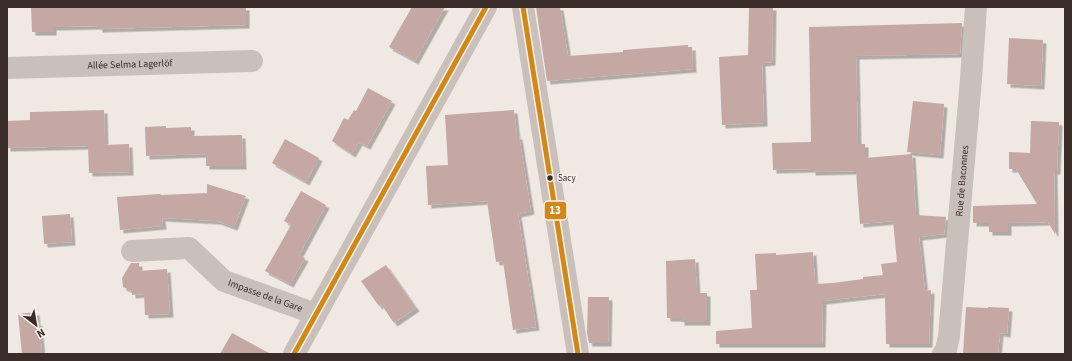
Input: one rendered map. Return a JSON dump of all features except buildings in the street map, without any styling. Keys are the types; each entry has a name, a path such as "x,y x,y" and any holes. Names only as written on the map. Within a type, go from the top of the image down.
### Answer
{"street":[{"path":"294,354 486,7"},
{"path":"523,7 578,354"},
{"name":"Rue de Baconnes","path":"942,354 946,350 949,336 976,7"},
{"name":"Allée Selma Lagerlöf","path":"7,68 252,61"},
{"name":"Impasse de la Gare","path":"132,251 189,248 224,281 316,314"}],"transit line":[{"name":"13","path":"294,354 486,7"},
{"name":"13","path":"523,7 578,354"}],"place":[{"name":"Sacy","path":"550,178"}]}
